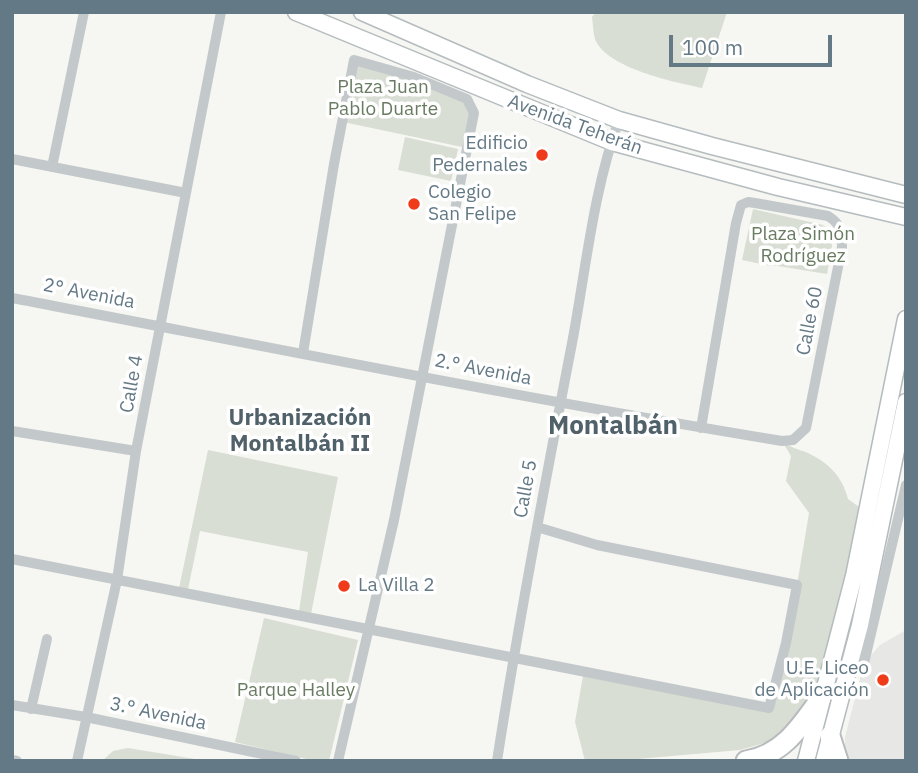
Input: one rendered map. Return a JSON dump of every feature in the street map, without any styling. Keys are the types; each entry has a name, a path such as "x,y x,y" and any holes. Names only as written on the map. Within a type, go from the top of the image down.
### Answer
{"highway":[{"path":"746,761 771,753 784,744 799,729 821,698"},
{"path":"830,736 838,761"}],"main road":[{"name":"Avenida Teherán","path":"296,12 612,142 778,187 906,217"},
{"name":"Avenida Teherán","path":"362,12 527,84 619,120 786,166 906,194"},
{"path":"806,761 854,576 906,319"},
{"path":"824,761 860,625 906,402"}],"street":[{"path":"52,167 84,12"},
{"name":"Calle 4","path":"77,761 117,580 136,451 221,12"},
{"path":"303,353 354,60 414,78 467,99 474,113 394,520 338,761"},
{"name":"Calle 5","path":"498,761 559,402 591,234 619,120"},
{"path":"12,159 186,193"},
{"name":"Calle 60","path":"701,428 736,223 741,205 755,203 828,216 841,229 842,247 806,428 800,436"},
{"name":"2° Avenida","path":"12,298 160,326"},
{"name":"2.° Avenida","path":"160,326 701,428 782,441 800,436"},
{"path":"12,431 136,451"},
{"path":"864,663 906,485"},
{"path":"12,559 769,708 786,643 797,585 597,545 537,527"},
{"path":"30,709 47,639"},
{"name":"3.° Avenida","path":"12,705 86,717 296,761"}],"shaded area":[{"name":"U.E. Liceo de Aplicación","path":"906,630 906,761 848,761 845,737 864,663 880,645"}],"green space":[{"path":"596,12 727,12 702,88 642,72 612,58 595,39 592,17"},
{"name":"Plaza Juan Pablo Duarte","path":"354,60 467,99 474,113 467,148 343,122"},
{"path":"405,137 458,149 451,181 398,170"},
{"name":"Plaza Simón Rodríguez","path":"753,209 823,225 830,230 832,246 827,274 772,265 774,254 771,266 742,260"},
{"path":"782,441 816,457 828,466 838,477 848,499 862,509 821,698 768,742 740,750 615,761 585,761 575,722 584,670 769,708 797,585 809,513 786,481 791,456"},
{"path":"208,450 338,477 311,614 299,611 308,552 200,531 187,594 178,593"},
{"name":"Parque Halley","path":"264,618 358,640 329,761 315,761 235,742"},
{"path":"128,748 207,761 102,761 113,751"}],"place":[{"name":"Edificio Pedernales","path":"542,155"},
{"name":"Colegio San Felipe","path":"414,204"},
{"name":"La Villa 2","path":"344,586"},
{"name":"U.E. Liceo de Aplicación","path":"883,680"}],"district":[{"name":"Montalbán","path":"613,426"},
{"name":"Urbanización Montalbán II","path":"300,431"}]}
